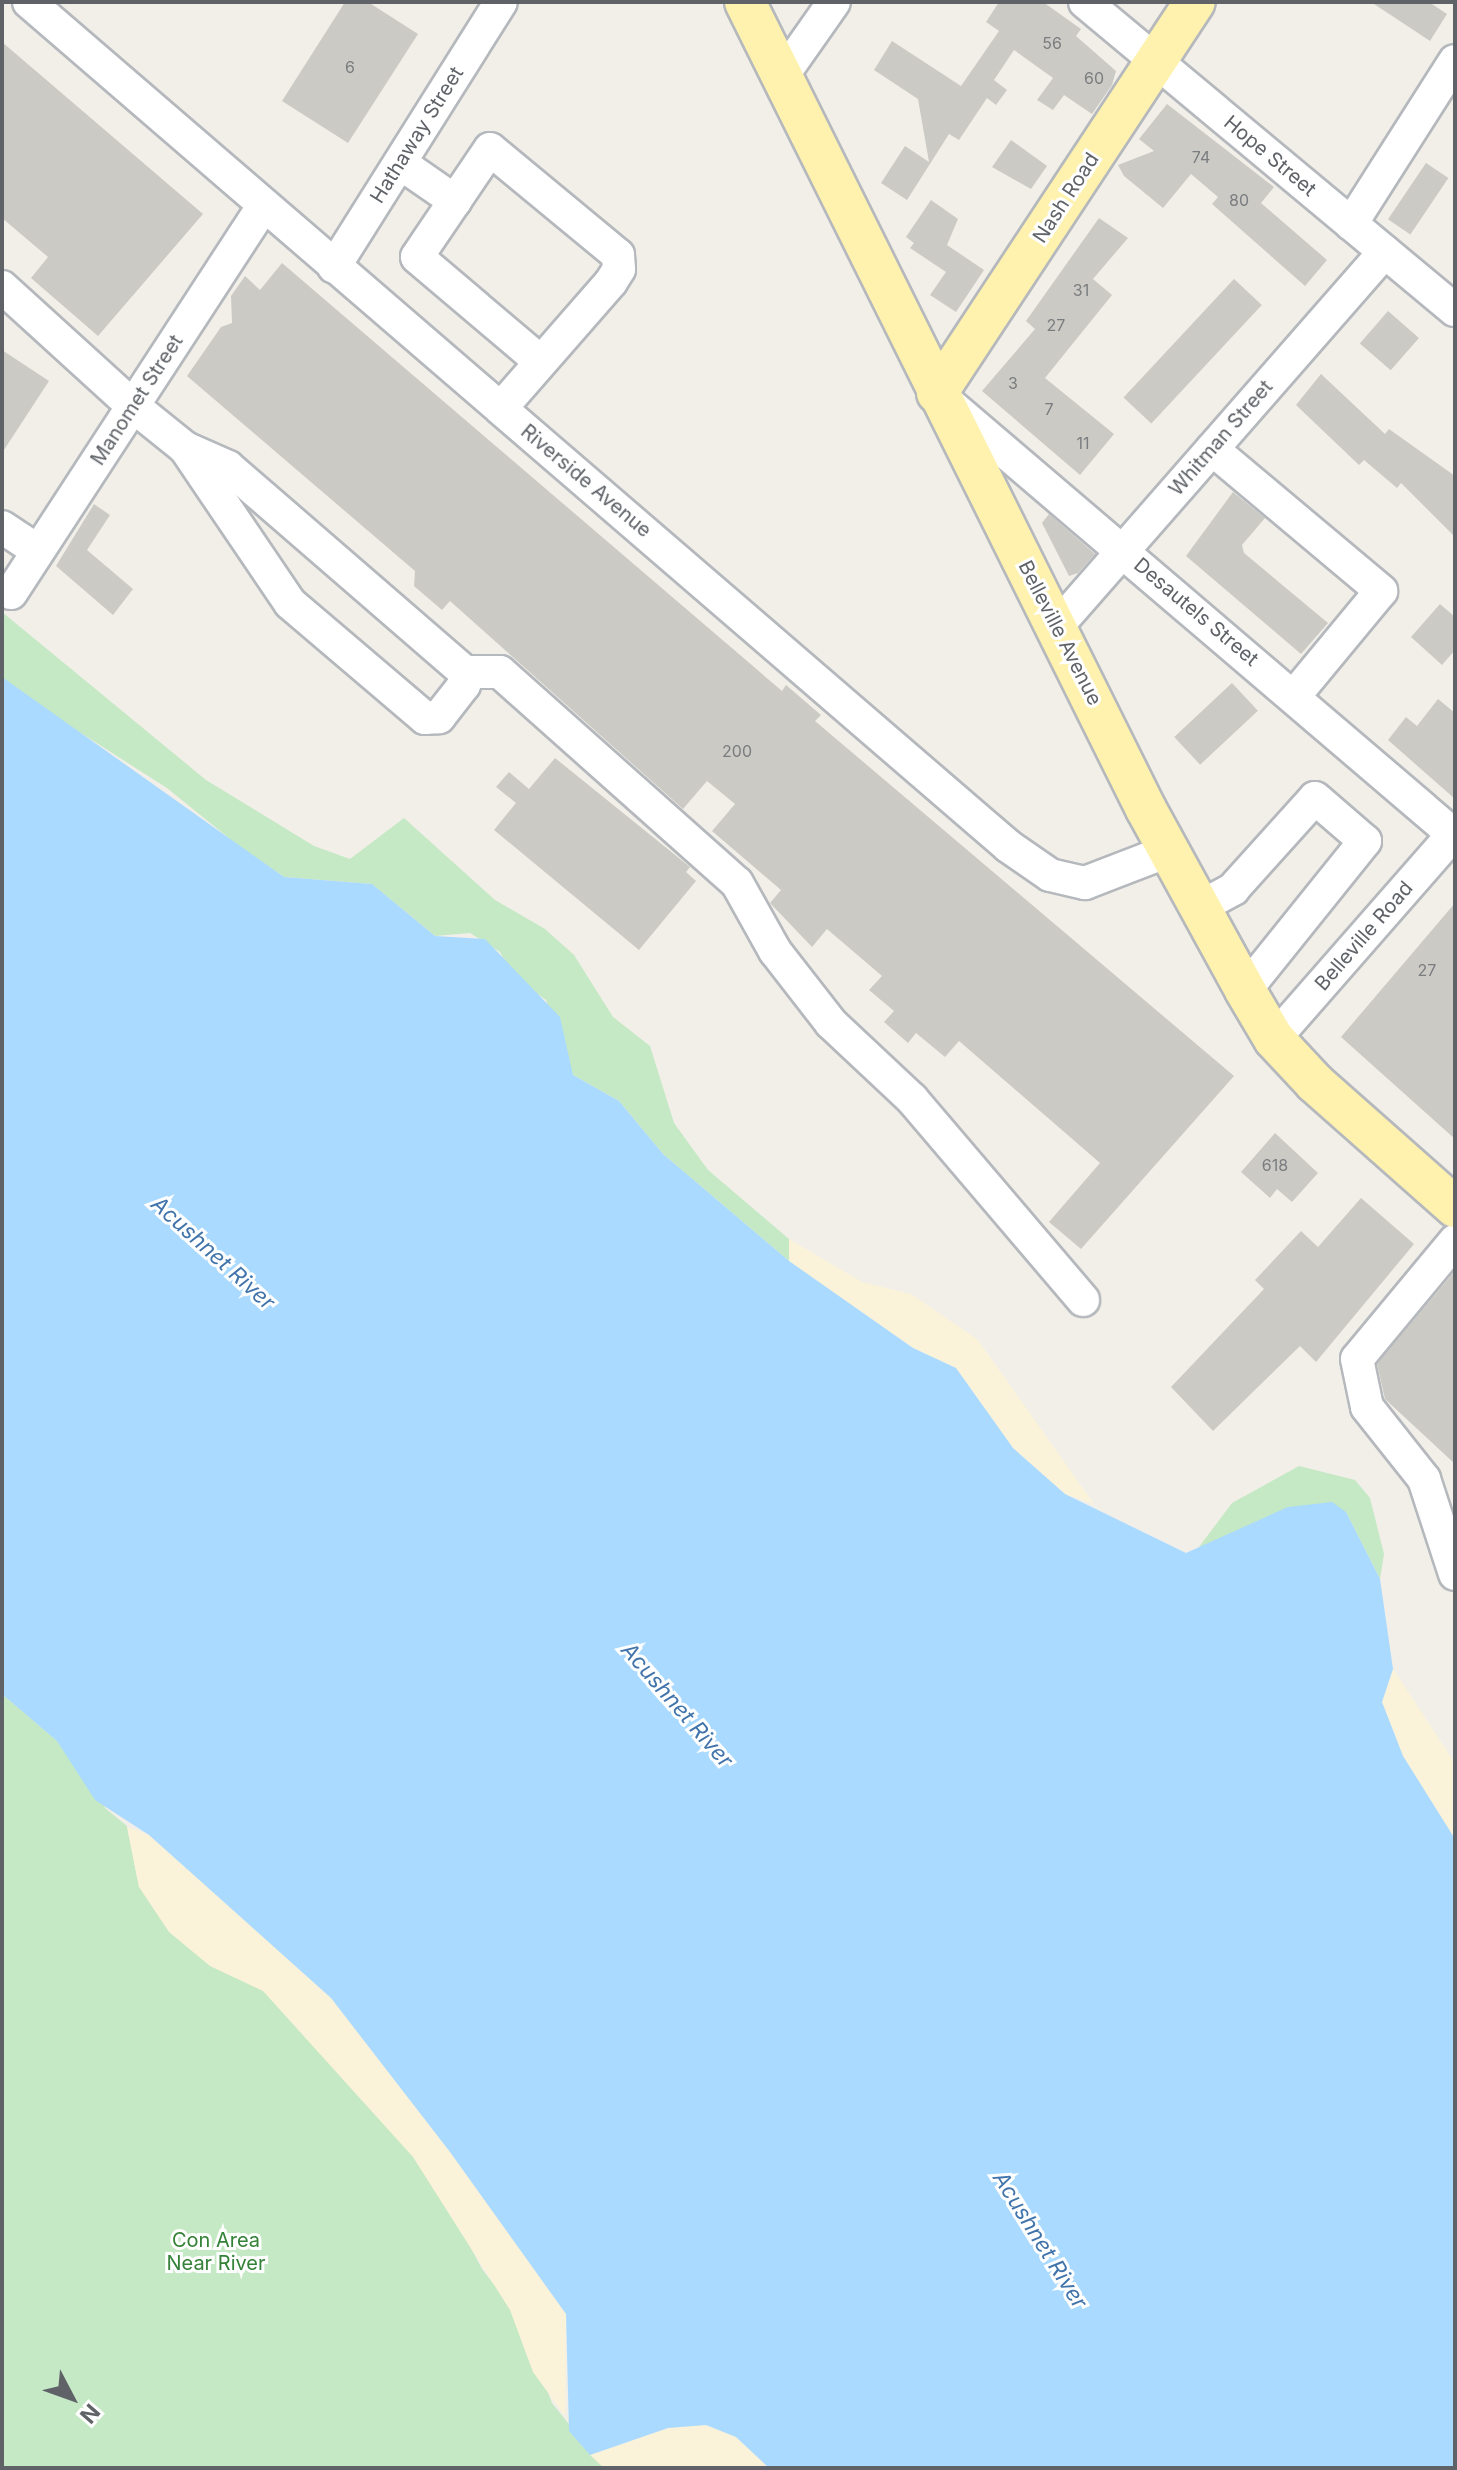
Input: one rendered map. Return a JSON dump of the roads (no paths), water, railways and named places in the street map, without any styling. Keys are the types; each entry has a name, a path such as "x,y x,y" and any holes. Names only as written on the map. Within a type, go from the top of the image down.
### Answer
{"main road":[{"name":"Belleville Avenue","path":"745,2 937,393 1058,625 1168,851 1245,990 1274,1039 1455,1207"},
{"name":"Nash Road","path":"937,393 1195,2"}],"street":[{"name":"Riverside Avenue","path":"29,2 263,207 1050,875 1085,883 1168,851"},
{"name":"Hathaway Street","path":"334,267 501,2"},
{"path":"782,76 834,2"},
{"name":"Hope Street","path":"1085,2 1455,310"},
{"path":"1351,224 1455,61"},
{"path":"501,408 611,282 618,255 490,149 417,257 541,362"},
{"path":"400,163 455,201"},
{"name":"Manomet Street","path":"11,593 263,207"},
{"name":"Whitman Street","path":"1058,625 1385,252"},
{"path":"2,287 133,406 185,448 228,467 465,672 500,672 737,883 775,951 831,1023 912,1099 1083,1300"},
{"name":"Desautels Street","path":"937,393 1454,833"},
{"path":"185,448 290,603 425,718 439,717 464,685 465,672"},
{"path":"1212,449 1381,591 1295,695"},
{"path":"2,527 38,551"},
{"path":"1198,908 1233,889 1315,798 1365,841 1245,990"},
{"name":"Belleville Road","path":"1274,1039 1454,833"},
{"path":"1455,1241 1357,1359 1367,1407 1424,1479 1455,1574"}],"water":[{"name":"Acushnet River","path":"2,677 284,877 372,884 435,936 485,939 560,1017 573,1075 619,1101 663,1154 789,1261 913,1348 956,1368 1013,1448 1065,1494 1186,1553 1288,1507 1332,1502 1346,1512 1380,1579 1393,1669 1382,1702 1403,1756 1455,1839 1455,2468 769,2468 736,2437 706,2425 668,2428 590,2455 569,2431 566,2314 450,2152 331,1998 149,1835 95,1800 57,1741 2,1694"}],"park label":[{"name":"Con Area Near River","path":"216,2252"}]}
